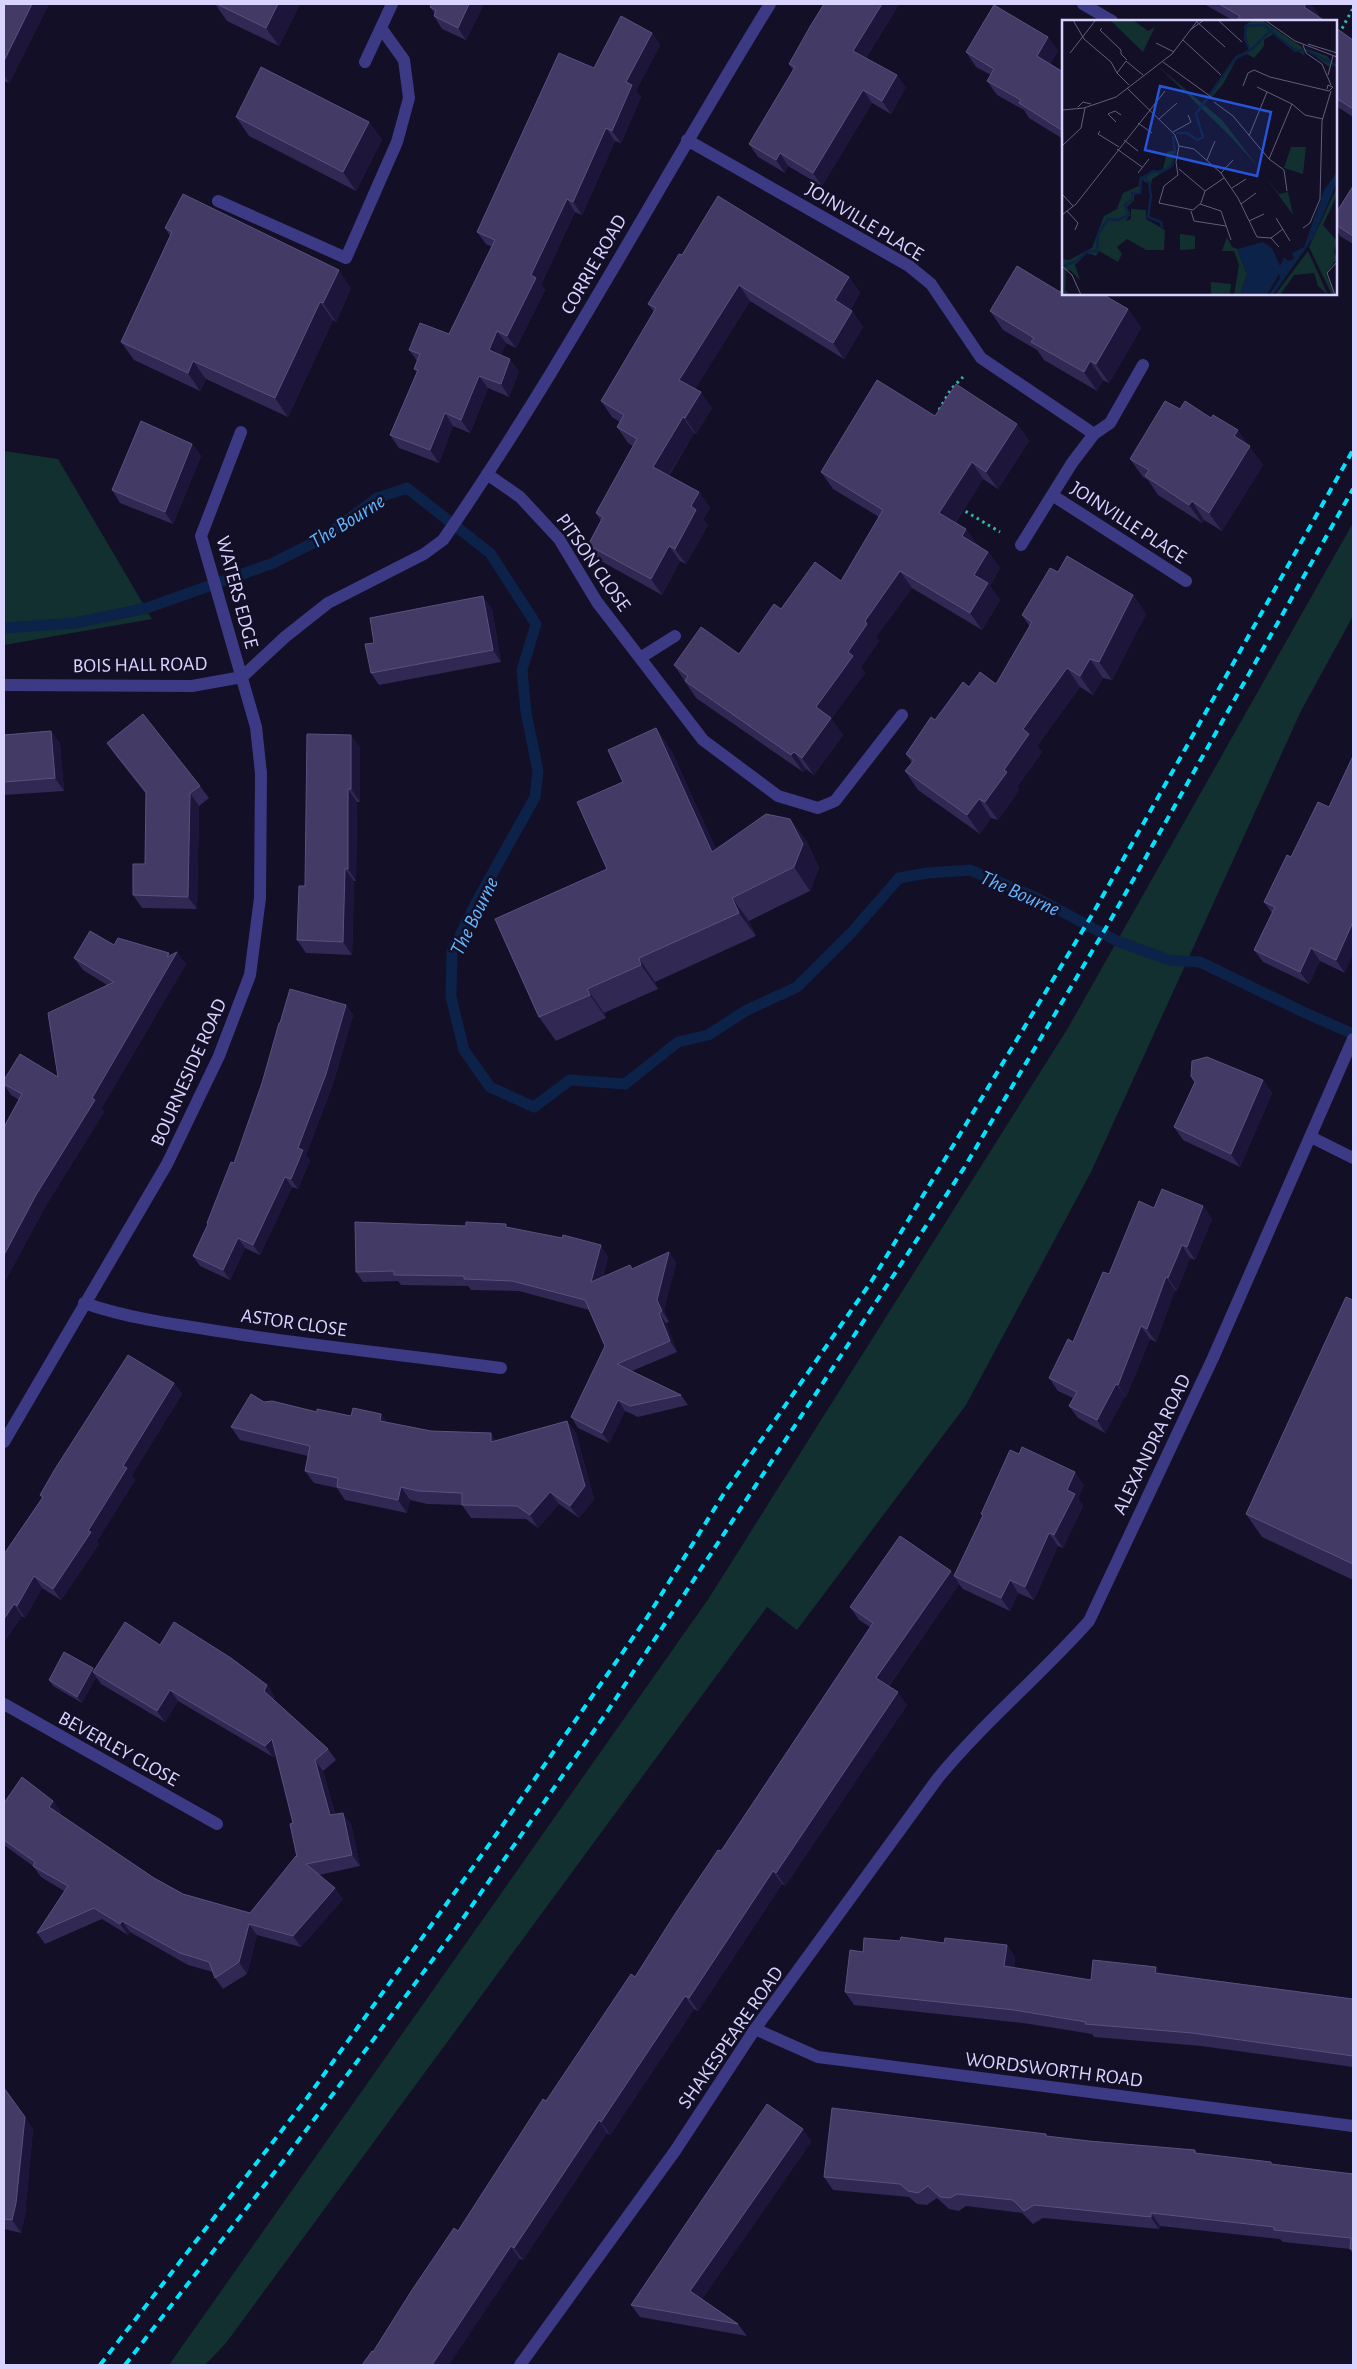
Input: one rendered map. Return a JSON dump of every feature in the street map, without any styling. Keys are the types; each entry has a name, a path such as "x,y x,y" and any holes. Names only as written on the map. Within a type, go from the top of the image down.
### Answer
{"street":[{"path":"366,62 392,4"},
{"name":"CORRIE ROAD","path":"242,677 285,637 328,603 424,554 443,540 549,377 770,4"},
{"path":"1083,4 1110,20"},
{"path":"218,201 346,258 398,142 409,98 404,60 381,28"},
{"name":"JOINVILLE PLACE","path":"688,140 909,266 931,284 981,358 1094,434"},
{"name":"JOINVILLE PLACE","path":"1021,545 1052,495 1094,434 1110,424 1143,366"},
{"name":"WATERS EDGE","path":"241,432 201,536 242,677"},
{"name":"PITSON CLOSE","path":"487,474 520,497 559,539 597,602 703,740 778,796 818,808 835,800 902,715"},
{"name":"JOINVILLE PLACE","path":"1052,495 1186,581"},
{"path":"640,658 675,636"},
{"name":"BOIS HALL ROAD","path":"4,685 192,686 242,677"},
{"name":"BOURNESIDE ROAD","path":"4,1442 167,1164 219,1056 250,975 260,898 261,773 256,727 242,677"},
{"name":"ALEXANDRA ROAD","path":"978,1736 1062,1651 1089,1620 1213,1358 1353,1039"},
{"path":"1311,1137 1353,1158"},
{"name":"ASTOR CLOSE","path":"84,1303 107,1311 179,1325 501,1368"},
{"name":"BEVERLEY CLOSE","path":"4,1704 217,1824"},
{"name":"SHAKESPEARE ROAD","path":"520,2365 675,2151 755,2029 938,1778 978,1736"},
{"name":"WORDSWORTH ROAD","path":"755,2029 818,2057 1353,2126"}],"path":[{"path":"1337,38 1353,8"},
{"path":"935,418 951,390 981,358"},
{"path":"958,506 1021,545"}],"green space":[{"path":"4,451 58,459 152,619 4,645"},
{"path":"1353,523 1353,616 1301,711 1091,1172 966,1405 797,1630 767,1607 226,2343 205,2365 169,2365 709,1598 1068,1028"}],"building":[{"path":"4,4 32,4 4,61"},
{"path":"217,4 278,4 266,28"},
{"path":"432,4 469,4 458,28 434,16 436,10 430,7"},
{"path":"824,4 882,4 853,51 897,75 882,101 863,90 813,173 780,153 776,160 749,144 795,67 789,64"},
{"path":"1219,4 1306,4 1304,7 1324,20 1237,20 1240,16"},
{"path":"994,5 1048,37 1037,56 1062,71 1062,130 1019,103 1021,100 987,81 994,69 966,52"},
{"path":"621,16 652,33 626,82 632,85 612,131 606,128 573,202 567,199 531,275 536,278 507,336 497,331 489,350 510,359 501,384 479,376 461,420 445,413 430,450 390,435 418,370 414,369 420,354 409,350 420,323 449,334 495,240 477,232 559,53 594,68"},
{"path":"1337,29 1353,40 1353,109 1337,99"},
{"path":"261,67 369,122 343,172 236,117"},
{"path":"1353,186 1353,236 1337,226 1337,211"},
{"path":"183,194 339,270 323,303 320,302 275,398 193,361 188,373 121,342 172,232 165,228"},
{"path":"718,196 849,277 835,300 852,311 833,343 739,285 679,380 701,392 685,418 683,417 653,467 699,492 691,506 696,510 675,549 669,546 651,579 588,545 603,517 596,513 637,439 617,427 624,415 601,401 656,308 648,304 679,254 682,255"},
{"path":"1017,266 1060,292 1062,289 1062,295 1104,295 1128,309 1096,364 1090,361 1084,372 1031,342 1034,338 990,311"},
{"path":"877,380 935,416 956,384 1017,424 986,472 972,462 939,513 966,529 962,536 988,552 974,575 988,583 970,613 900,571 865,621 867,624 848,652 853,656 816,707 831,718 802,758 794,752 791,755 685,681 688,676 674,665 701,627 739,654 774,604 781,609 815,562 841,581 883,510 821,472"},
{"path":"1165,401 1180,409 1185,401 1211,418 1213,415 1238,430 1234,436 1250,446 1209,513 1192,501 1189,505 1145,476 1149,470 1130,459"},
{"path":"141,421 192,444 165,512 112,490"},
{"path":"1067,556 1133,595 1099,662 1090,659 1080,676 1067,668 1023,729 1029,734 1004,770 1007,772 985,802 979,799 967,815 905,771 914,760 906,754 931,717 935,720 963,682 969,687 980,672 996,684 1032,622 1022,615 1050,568 1058,572"},
{"path":"483,596 493,650 371,673 365,644 374,643 370,618"},
{"path":"143,714 200,786 190,793 188,897 133,895 133,864 145,864 146,792 107,743"},
{"path":"656,728 712,852 766,814 790,819 803,844 794,867 732,898 739,913 639,958 641,965 587,989 590,995 539,1017 495,919 607,869 577,802 623,782 608,750"},
{"path":"51,731 55,778 4,782 4,735"},
{"path":"307,734 351,735 351,789 348,789 348,869 345,869 343,942 297,940 299,886 305,886"},
{"path":"1353,756 1353,922 1336,960 1311,948 1300,972 1254,950 1275,907 1264,902 1287,855 1291,857 1318,802 1329,807"},
{"path":"90,931 114,945 118,938 169,953 167,957 177,952 92,1098 95,1100 36,1195 4,1255 4,1127 22,1094 4,1084 4,1080 20,1054 58,1077 48,1013 114,982 74,958"},
{"path":"290,989 346,1005 326,1074 298,1148 303,1150 291,1179 285,1177 253,1245 238,1238 223,1270 193,1256 208,1224 231,1162 234,1163 262,1083"},
{"path":"1207,1057 1263,1080 1231,1154 1174,1127 1195,1082 1191,1076 1192,1061"},
{"path":"1162,1189 1203,1206 1187,1247 1182,1245 1168,1278 1166,1277 1147,1329 1141,1326 1118,1385 1116,1384 1097,1420 1069,1406 1077,1392 1049,1378 1068,1339 1073,1342 1103,1272 1109,1274 1139,1201 1154,1208"},
{"path":"355,1222 466,1226 466,1222 506,1224 506,1227 562,1238 563,1235 601,1245 591,1282 630,1265 632,1269 669,1252 657,1300 662,1311 659,1313 670,1341 617,1364 681,1395 630,1406 618,1400 602,1433 571,1417 605,1346 585,1300 512,1281 464,1279 464,1276 394,1275 394,1271 356,1272"},
{"path":"1346,1297 1353,1300 1353,1564 1246,1514"},
{"path":"128,1355 174,1383 123,1466 127,1468 88,1531 91,1532 53,1589 34,1576 17,1606 14,1604 4,1619 4,1554 43,1497 40,1495 55,1469"},
{"path":"251,1394 264,1402 272,1401 317,1412 317,1409 351,1416 353,1408 381,1414 380,1421 431,1431 491,1433 491,1442 567,1421 585,1486 570,1506 550,1492 530,1515 517,1506 462,1505 462,1493 418,1491 401,1487 398,1500 337,1487 338,1478 305,1471 310,1446 231,1427"},
{"path":"1022,1447 1075,1472 1067,1490 1075,1494 1054,1535 1049,1533 1025,1587 1010,1580 1001,1598 954,1576 983,1515 981,1514 1010,1450 1019,1454"},
{"path":"900,1536 951,1571 876,1678 898,1692 776,1873 773,1871 689,1998 685,1996 601,2122 599,2120 514,2248 511,2246 432,2365 362,2365 373,2352 454,2228 458,2231 543,2099 546,2101 631,1974 635,1977 718,1850 721,1851 873,1623 850,1607"},
{"path":"125,1622 160,1645 174,1622 231,1658 267,1685 264,1691 328,1749 315,1760 330,1815 343,1813 352,1855 306,1864 335,1888 293,1936 249,1924 239,1962 215,1978 209,1962 180,1953 122,1921 120,1924 94,1908 37,1933 68,1886 33,1866 35,1862 4,1840 4,1803 22,1777 53,1801 49,1807 154,1878 183,1894 250,1913 297,1857 290,1824 293,1823 272,1739 265,1746 170,1690 157,1711 93,1672"},
{"path":"64,1652 93,1668 77,1697 49,1680"},
{"path":"901,1937 944,1943 945,1938 1007,1945 1004,1966 1091,1980 1093,1960 1156,1967 1155,1973 1353,1999 1353,2056 1192,2033 1085,2024 1086,2022 1014,2010 845,1992 850,1950 863,1952 864,1938 900,1941"},
{"path":"4,2088 25,2117 16,2203 12,2220 4,2219"},
{"path":"767,2104 803,2129 690,2291 738,2324 631,2305"},
{"path":"832,2108 1089,2141 1195,2150 1195,2153 1353,2174 1353,2249 1350,2249 1351,2238 1274,2230 1274,2227 1151,2213 1151,2217 1034,2205 1024,2211 1013,2200 957,2194 950,2198 940,2197 928,2186 918,2193 908,2191 900,2184 824,2177"}],"waterway":[{"name":"The Bourne","path":"4,628 75,623 147,608 273,563 323,538 377,498 407,488 490,553 536,624 522,670 526,712 538,771 535,797 476,903 452,952 451,997 464,1050 490,1087 534,1107 570,1080 625,1084 678,1042 708,1035 747,1010 797,987 852,932 899,878 927,873 970,870 1035,897 1117,941 1169,960 1200,962 1353,1034"}],"railway":[{"path":"100,2365 307,2098 491,1842 648,1616 723,1495 871,1282 1092,915 1353,450"},
{"path":"125,2365 284,2160 457,1927 607,1712 964,1168 1110,921 1353,489"}]}
